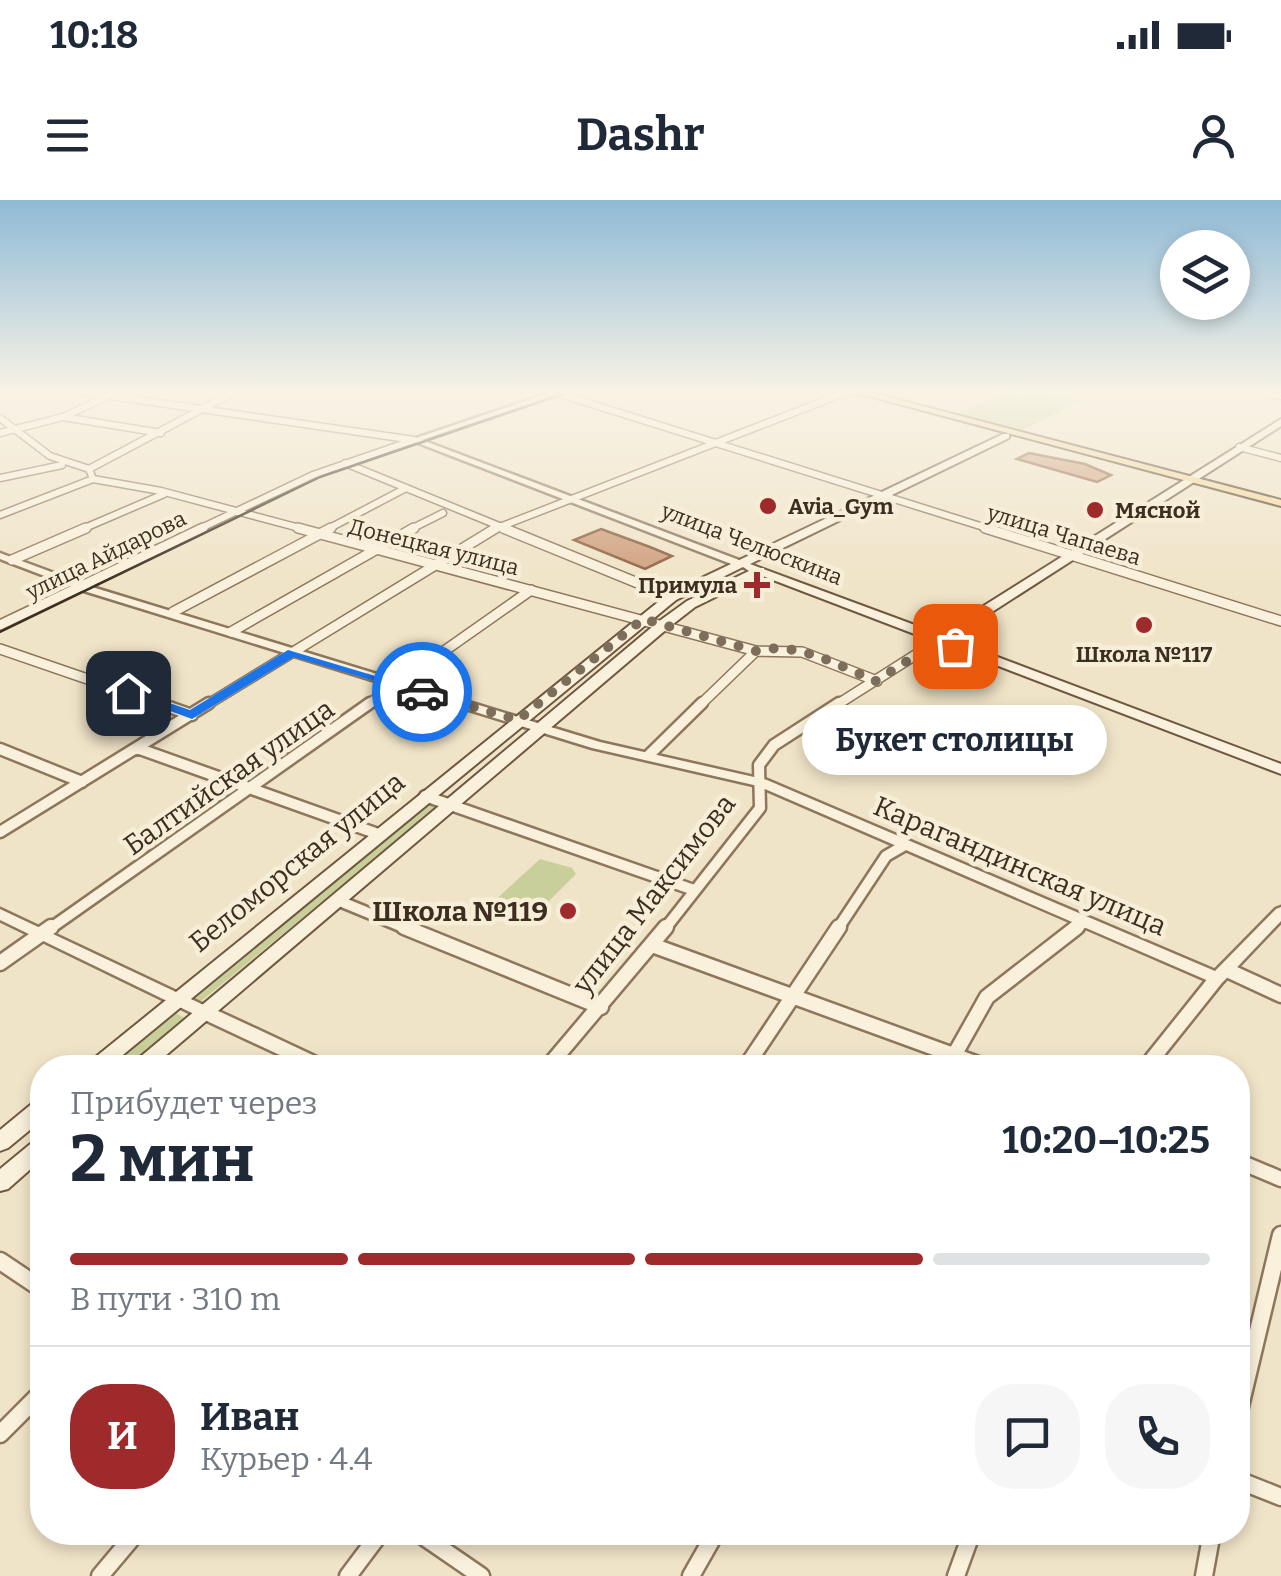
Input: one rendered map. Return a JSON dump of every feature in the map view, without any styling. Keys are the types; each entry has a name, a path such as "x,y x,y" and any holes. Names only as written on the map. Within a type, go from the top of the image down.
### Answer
{"main road":[{"name":"Беломорская улица","path":"153,1055 691,604 881,496 969,455"},
{"path":"1094,455 1281,503"},
{"name":"улица Максимова","path":"940,640 1227,455"},
{"name":"Беломорская улица","path":"108,1055 643,619 672,598 751,568"},
{"name":"улица Челюскина","path":"751,568 1281,769"},
{"path":"0,1142 30,1118"},
{"path":"0,1182 30,1157"}],"street":[{"path":"45,455 62,465"},
{"path":"0,478 62,465 89,469 117,455"},
{"name":"улица Айдарова","path":"0,626 233,513 368,455"},
{"name":"улица Челюскина","path":"454,455 751,568"},
{"path":"0,832 498,527 683,455"},
{"name":"улица Чапаева","path":"748,455 1281,621"},
{"path":"345,463 672,598"},
{"path":"0,515 93,479 89,469"},
{"name":"Донецкая улица","path":"93,479 161,491 756,651 770,647 794,649 876,681"},
{"path":"173,612 406,488"},
{"path":"6,558 164,494"},
{"path":"231,632 443,513"},
{"name":"Карагандинская улица","path":"6,558 82,587 597,744 762,783 1084,922 1281,996"},
{"name":"Балтийская улица","path":"0,963 530,590"},
{"name":"улица Максимова","path":"558,1055 760,808 759,765 774,745 940,640"},
{"path":"0,649 192,715"},
{"path":"649,755 756,651"},
{"path":"137,748 378,834"},
{"path":"0,749 82,782"},
{"path":"425,796 694,890"},
{"path":"754,1055 886,856 905,844"},
{"path":"337,900 601,1006"},
{"path":"1156,1055 1222,974 1281,912"},
{"path":"0,914 296,1055"},
{"path":"954,1055 987,997 1084,922"},
{"path":"652,944 936,1055"},
{"path":"1250,1166 1281,1179"},
{"path":"1250,1365 1281,1235"},
{"path":"0,1261 30,1281"},
{"path":"0,1434 30,1404"},
{"path":"1250,1485 1281,1497"},
{"path":"100,1576 126,1545"},
{"path":"348,1576 371,1545"},
{"path":"436,1545 481,1576"},
{"path":"691,1576 709,1545"},
{"path":"956,1576 967,1545"},
{"path":"1204,1576 1210,1545"}],"green space":[{"path":"426,803 437,807 199,1003 187,998"},
{"path":"540,859 572,868 576,874 532,918 520,919 495,909 493,902"},
{"path":"170,1010 187,1019 143,1055 116,1055"}],"building":[{"path":"1040,455 1085,464 1111,475 1097,482 1017,459"},
{"path":"601,529 672,556 645,569 574,540"}],"tram line":[{"path":"0,632 320,477 384,455"}],"way so far":[{"path":"422,692 518,720 643,619 756,651 770,647 794,649 876,681 940,640 955,646"}],"place":[{"name":"Avia_Gym","path":"768,506"},
{"name":"Мясной","path":"1095,510"},
{"name":"Примула","path":"757,585"},
{"name":"Школа №117","path":"1144,625"},
{"name":"Букет столицы","path":"955,646"},
{"name":"Школа №119","path":"568,911"}],"route":[{"path":"128,693 192,715 293,652 422,692"}]}
